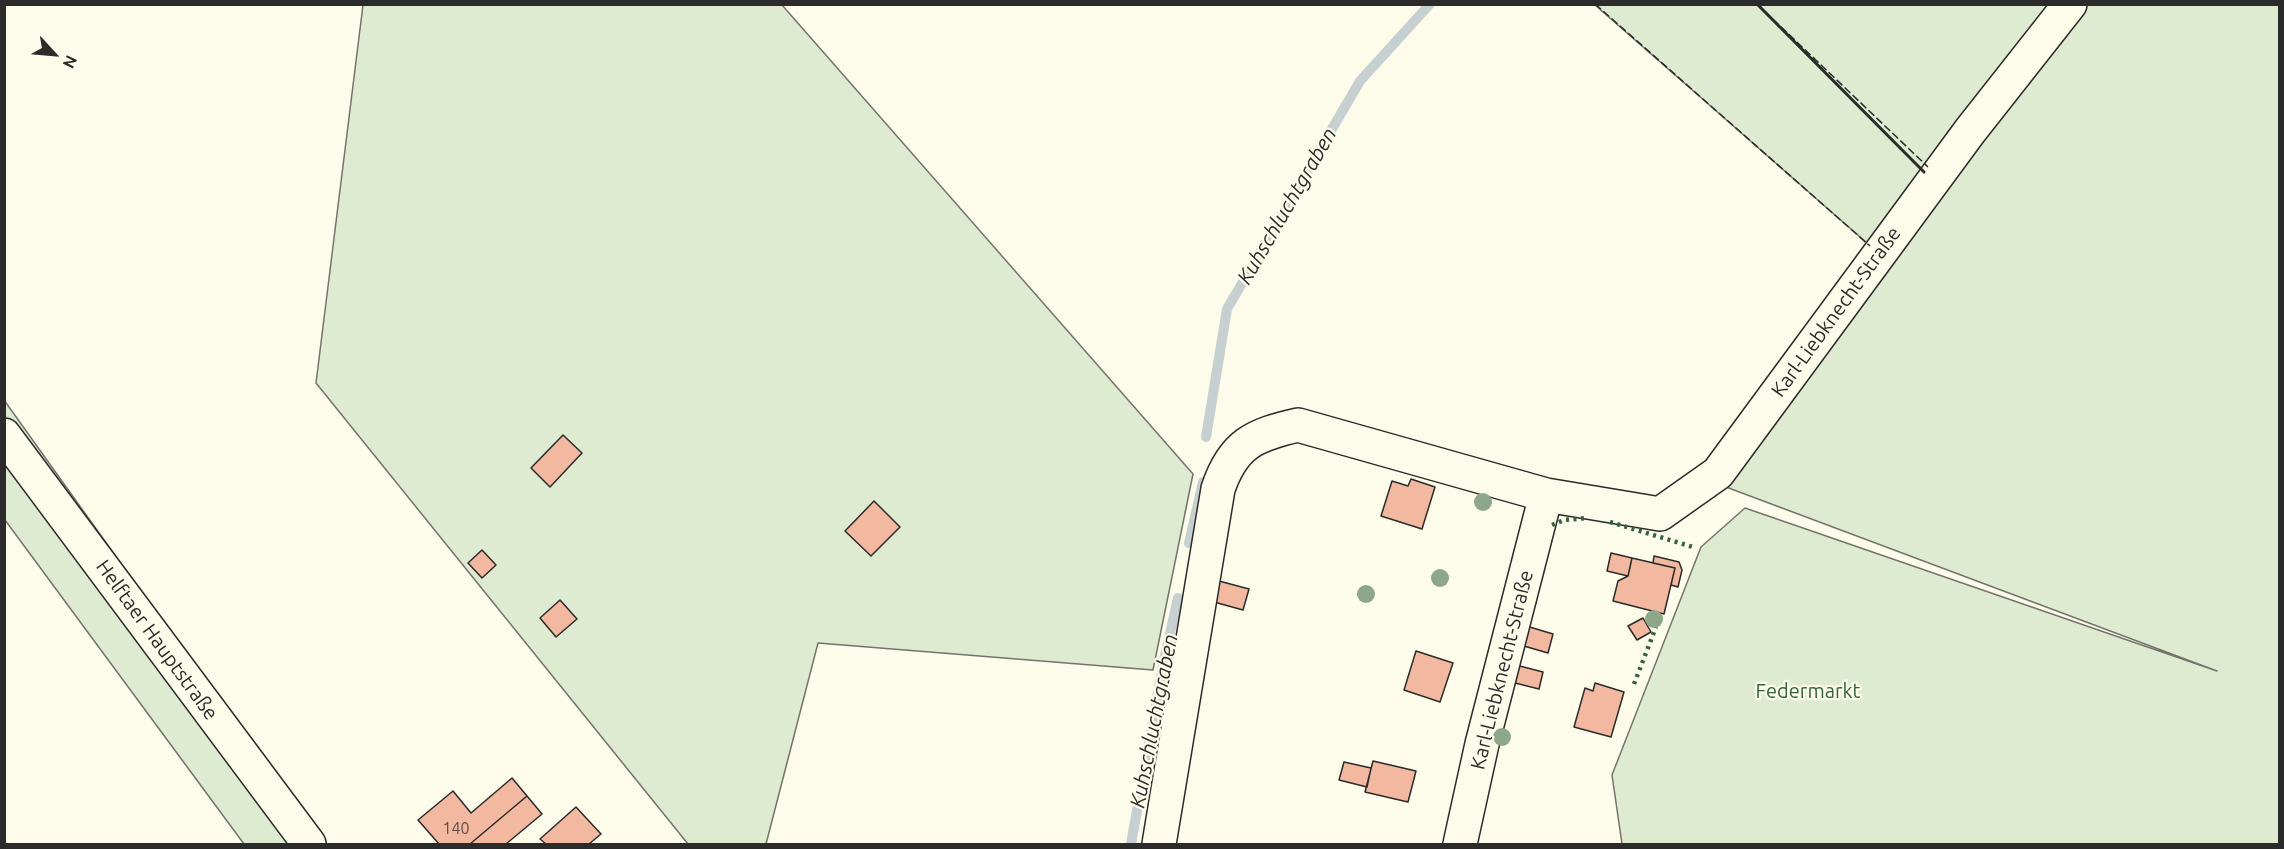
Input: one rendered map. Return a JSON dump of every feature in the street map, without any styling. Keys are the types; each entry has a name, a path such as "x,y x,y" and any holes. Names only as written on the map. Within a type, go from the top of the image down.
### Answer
{"street":[{"name":"Karl-Liebknecht-Straße","path":"1160,844 1218,489 1222,476 1239,449 1264,433 1298,425 1546,495 1660,514 1718,473 1970,131 2070,4"},
{"name":"Helftaer Hauptstraße","path":"4,435 309,844"},
{"name":"Karl-Liebknecht-Straße","path":"1460,844 1482,744 1546,495"}],"green space":[{"path":"363,5 782,5 1193,474 1153,670 818,643 766,844 688,844 316,383"},
{"name":"Federmarkt","path":"1595,5 2279,5 2279,844 1622,844 1612,775 1701,547 1745,508 2217,671 1726,487 1875,250"},
{"path":"4,400 267,768 309,844 244,844 5,520"}],"building":[{"path":"563,435 582,453 550,487 531,468"},
{"path":"1411,479 1435,487 1422,529 1381,516 1392,481 1408,486"},
{"path":"874,501 900,527 871,556 845,531"},
{"path":"482,550 496,565 482,578 468,563"},
{"path":"1611,553 1632,558 1628,576 1607,571"},
{"path":"1654,556 1679,562 1682,570 1678,587 1671,585 1675,568 1653,563"},
{"path":"1632,558 1675,568 1664,614 1613,601 1618,581 1628,576"},
{"path":"1219,581 1249,589 1243,610 1214,602"},
{"path":"560,600 577,619 556,637 540,618"},
{"path":"1643,618 1651,632 1637,640 1628,626"},
{"path":"1523,625 1553,634 1548,653 1517,644"},
{"path":"1416,651 1453,663 1440,702 1404,690"},
{"path":"1512,664 1543,672 1539,689 1507,681"},
{"path":"1595,683 1624,692 1611,737 1574,727 1585,688 1593,691"},
{"path":"1373,761 1416,771 1408,802 1365,792"},
{"path":"1344,762 1371,768 1367,787 1339,780"},
{"path":"512,778 527,796 470,844 439,844 418,820 453,791 471,813"},
{"path":"527,796 542,814 506,844 470,844"},
{"path":"576,807 601,834 589,844 546,844 540,839"}],"waterway":[{"name":"Kuhschluchtgraben","path":"1206,437 1227,309 1360,81 1430,4"},
{"name":"Kuhschluchtgraben","path":"1189,543 1203,482"},
{"name":"Kuhschluchtgraben","path":"1131,844 1164,660 1178,598"}],"hedge":[{"path":"1552,525 1564,520 1587,518"},
{"path":"1610,522 1693,547"},
{"path":"1634,684 1656,627"}],"fence":[{"path":"1595,4 1870,246"},
{"path":"1757,4 1928,167"}],"wall":[{"path":"1757,4 1924,172"}]}
